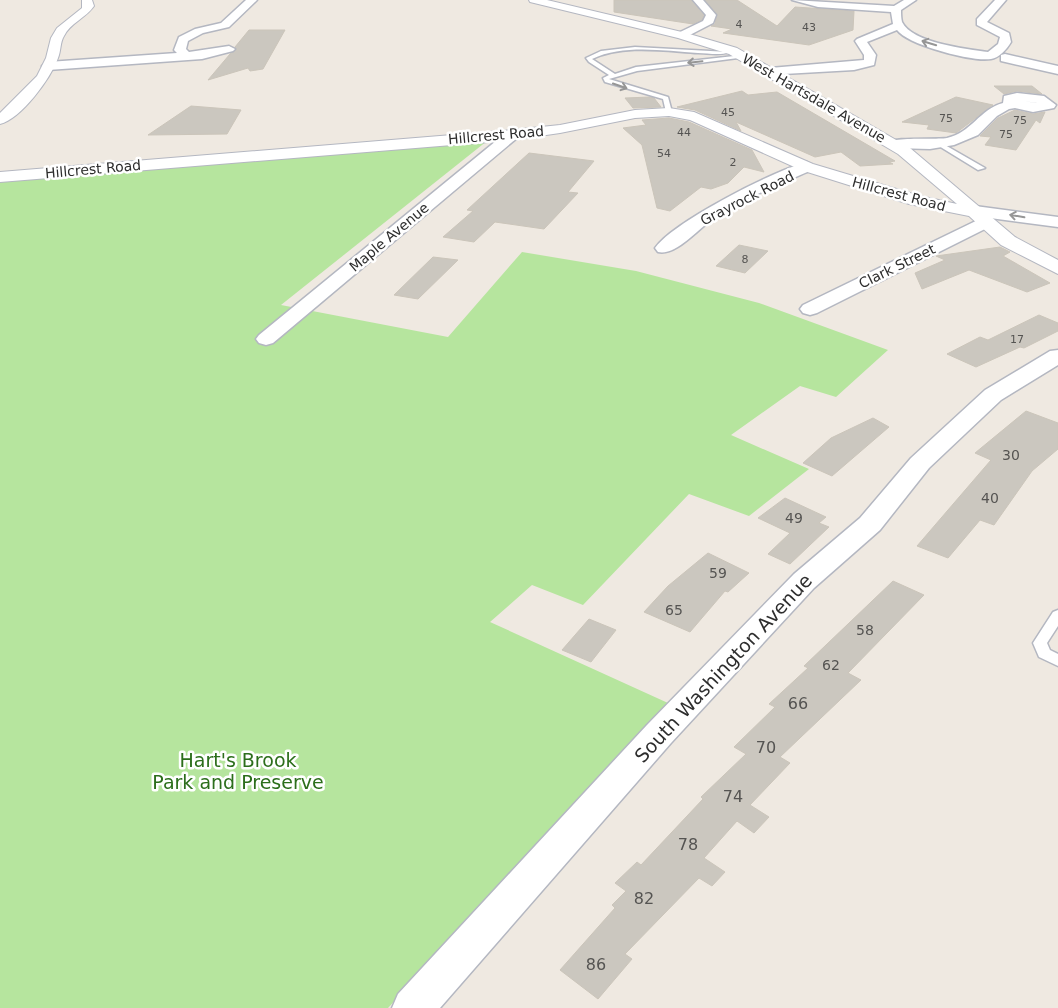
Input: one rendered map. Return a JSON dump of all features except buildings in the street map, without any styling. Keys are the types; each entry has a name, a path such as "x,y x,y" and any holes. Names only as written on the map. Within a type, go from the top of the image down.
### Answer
{"street":[{"path":"3,114 41,82 57,37 62,30 85,13 89,6 87,0"},
{"path":"186,56 180,50 184,39 198,31 225,25 252,0"},
{"name":"West Hartsdale Avenue","path":"534,0 682,35 738,54 893,144 937,178 1008,241 1058,268"},
{"path":"682,35 708,23 711,15 698,0"},
{"path":"797,0 818,4 896,9 911,0"},
{"path":"896,9 894,16 896,26 908,34 927,43 990,56 1003,47 1006,40 1005,35 981,23 982,19 1001,0"},
{"path":"770,72 854,66 870,62 870,55 861,41 896,26"},
{"path":"48,66 202,55 229,49"},
{"path":"1005,58 1058,70"},
{"path":"893,144 960,139 969,135 991,112 1014,104"},
{"name":"Hillcrest Road","path":"0,177 512,135 567,128 635,114 669,112 694,116 717,125 807,167 915,200 980,216"},
{"name":"Maple Avenue","path":"266,339 512,135"},
{"name":"Grayrock Road","path":"664,248 704,217 767,184 807,167"},
{"path":"980,216 1058,222"},
{"name":"Clark Street","path":"810,309 980,216"},
{"name":"South Washington Avenue","path":"413,1008 659,734 804,581 870,524 920,463 993,395 1058,356"}],"lane":[{"path":"613,75 589,58 603,52 622,49 738,54"},
{"path":"669,112 666,98 660,94 631,90 607,81 606,78 636,69 738,54"},
{"path":"936,142 981,168"},
{"path":"1058,615 1040,643 1044,654 1058,661"}],"green space":[{"name":"Hart's Brook Park and Preserve","path":"487,141 281,305 448,337 522,252 636,271 759,303 888,350 836,397 800,386 731,435 809,469 749,516 689,494 583,605 532,585 490,622 668,703 388,1008 0,1008 0,181"}]}
